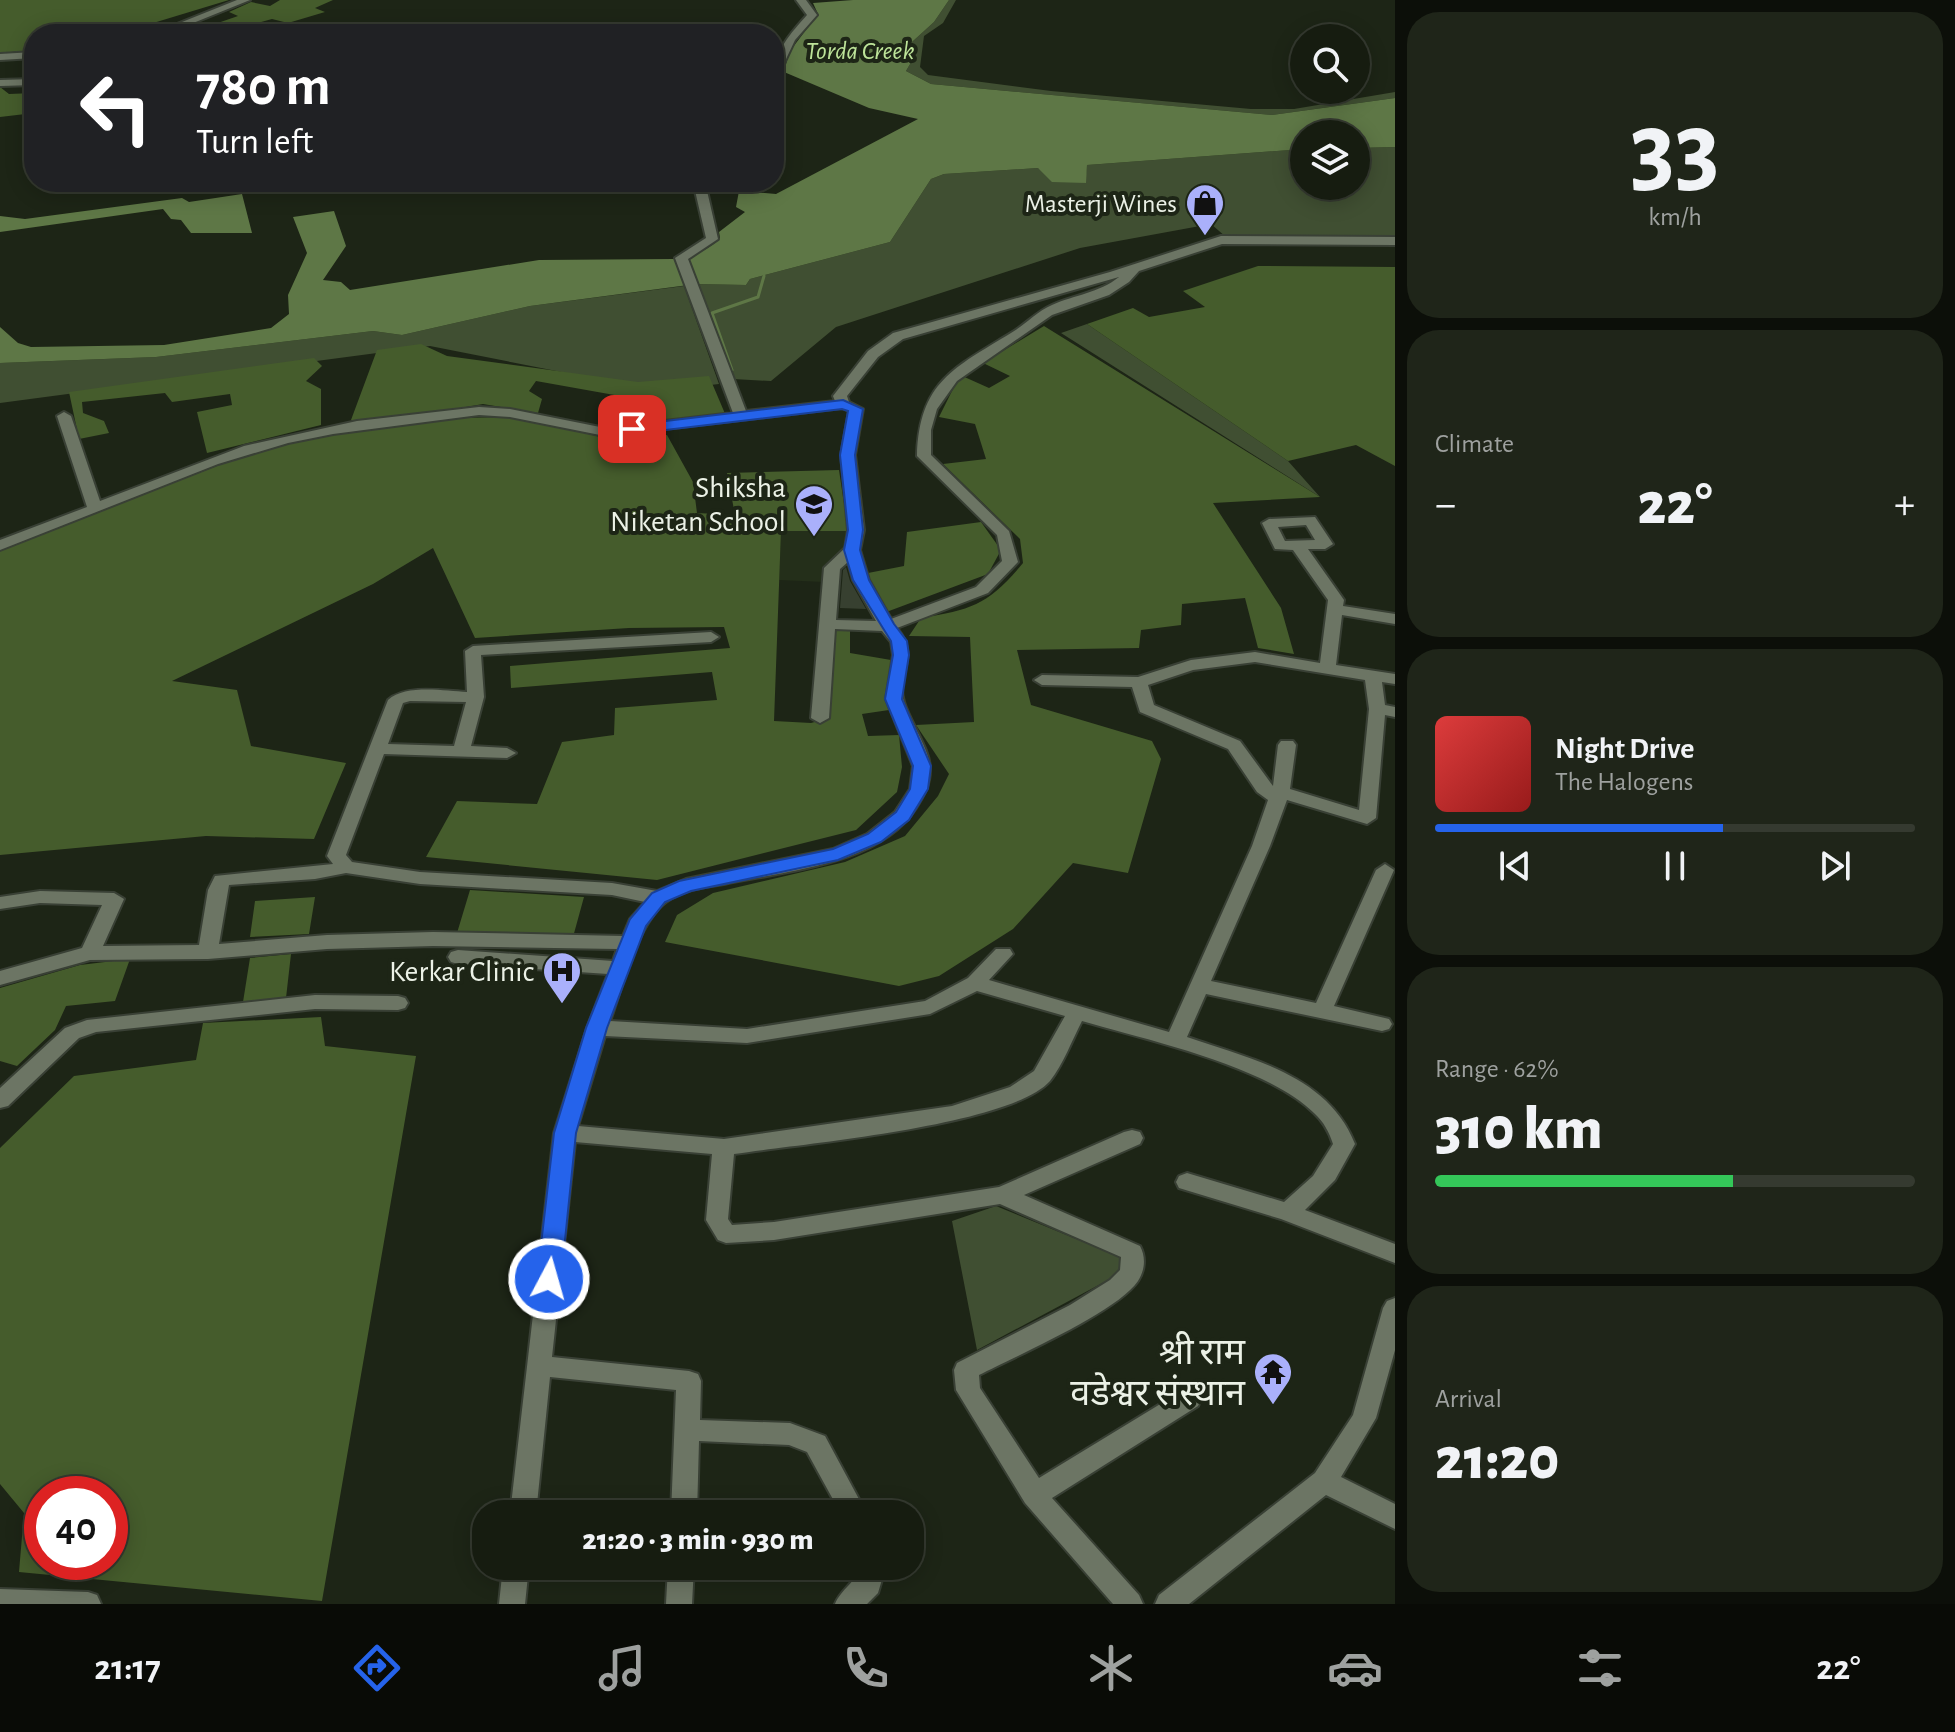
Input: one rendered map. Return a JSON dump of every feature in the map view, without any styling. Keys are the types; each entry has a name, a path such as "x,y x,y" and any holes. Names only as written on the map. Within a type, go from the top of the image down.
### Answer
{"street":[{"path":"183,24 245,0"},
{"path":"784,52 812,15 801,0"},
{"path":"0,57 24,56"},
{"path":"0,83 24,82"},
{"path":"701,192 712,239 683,255 684,267 742,418"},
{"path":"843,404 840,396 853,378 873,354 898,336 1233,239 1395,241"},
{"path":"826,624 887,626 982,590 1010,562 1004,534 924,456 923,436 937,396 958,369 1025,330 1047,312 1108,293 1134,269"},
{"path":"0,545 197,466 286,439 479,411 510,413 605,432 843,404 856,409 848,455 856,530 852,550 861,580 899,641 901,655 894,699 922,766 919,789 902,816 874,838 838,854 686,885 659,898 637,924 597,1028 565,1133 525,1500"},
{"path":"64,416 95,509"},
{"path":"1299,548 1336,600 1327,669"},
{"path":"820,718 832,568 852,550"},
{"path":"1335,609 1395,619"},
{"path":"461,751 476,697 473,651 711,637"},
{"path":"1042,680 1139,682 1191,665 1255,657 1395,679"},
{"path":"1139,682 1146,708 1234,745 1263,788 1367,818 1386,711 1373,675"},
{"path":"346,867 336,856 340,839 379,749 396,700 409,696 476,697"},
{"path":"1175,1041 1261,846 1280,795 1287,745"},
{"path":"379,749 507,753"},
{"path":"208,952 217,890 222,880 246,875 318,875 346,867 420,878 612,889 659,898"},
{"path":"1322,1011 1385,870"},
{"path":"0,903 40,897 114,899 90,953"},
{"path":"0,978 90,953 208,952 327,942 433,939 630,943"},
{"path":"597,1028 747,1036 930,1007 975,983 1003,954"},
{"path":"458,957 620,968"},
{"path":"975,983 1175,1041 1260,1070 1300,1092 1334,1120 1344,1144 1334,1168 1315,1191 1287,1212"},
{"path":"1199,986 1382,1024"},
{"path":"0,1100 72,1033 94,1025 315,1002 398,1003"},
{"path":"565,1133 724,1147 953,1114 1017,1093 1042,1076 1076,1014"},
{"path":"724,1147 717,1220 726,1234 774,1231 1002,1195 1132,1138"},
{"path":"1187,1182 1287,1212 1395,1254"},
{"path":"1002,1195 1132,1252 1133,1268 1128,1279 1088,1306 966,1370 968,1390 1034,1495 1130,1604"},
{"path":"1168,1604 1324,1481 1364,1418 1395,1308"},
{"path":"540,1366 689,1381 685,1500"},
{"path":"1034,1495 1189,1399"},
{"path":"689,1430 790,1434 816,1444 846,1500"},
{"path":"1324,1481 1395,1517"},
{"path":"512,1604 515,1580"},
{"path":"679,1604 680,1580"},
{"path":"848,1604 870,1580"},
{"path":"0,1601 88,1604"}],"shaded area":[{"path":"0,0 229,0 150,24 24,24 24,51 0,53"},
{"path":"280,0 333,0 315,8 325,12 288,23 272,19 254,24 215,24 238,16 229,12 251,2 270,6"},
{"path":"949,0 956,0 943,23 924,36 920,67 928,75 1051,91 1251,109 1352,104 1272,115 931,84 906,71 913,59 912,42 934,22"},
{"path":"0,87 9,94 24,93 24,114 0,117"},
{"path":"1395,92 1395,98 1370,101 1370,96"},
{"path":"1395,147 1395,241 1226,237 1211,224 1080,248 836,327 771,381 733,379 696,284 746,285 750,279 890,242 931,179 944,174 1038,168 1085,183 1087,165 1290,150 1290,200 1370,200 1370,148"},
{"path":"1258,266 1395,267 1395,466 1356,445 1288,461 1087,324 1133,308 1149,317 1205,307 1183,291"},
{"path":"684,286 719,384 658,391 430,346 0,403 0,363 156,357 373,331 402,335 530,306"},
{"path":"1087,324 1288,461 1320,497 1061,333"},
{"path":"1044,326 1320,497 1213,503 1281,608 1294,654 1258,648 1245,598 1182,604 1181,625 1141,630 1139,648 1017,650 1031,705 1152,741 1161,759 1128,873 1073,863 1013,929 939,976 899,986 665,942 677,915 713,893 845,862 905,836 938,796 949,774 916,725 974,722 970,637 909,636 921,618 967,608 989,596 1023,563 1020,539 943,464 986,459 975,424 939,417 960,375 989,388 1010,376 983,363"},
{"path":"421,344 447,356 638,382 709,376 726,416 623,425 605,416 620,396 536,381 529,391 542,399 538,413 483,404 369,424 351,420 377,350"},
{"path":"314,358 322,366 306,381 321,389 321,425 207,453 197,412 232,405 230,394 172,402 165,393 82,402 83,413 104,421 109,433 79,439 69,392"},
{"path":"513,417 614,440 667,435 693,482 697,513 735,515 727,473 839,470 848,531 781,531 774,721 811,723 829,718 834,629 850,631 850,653 891,660 889,710 862,714 868,736 899,735 902,767 897,792 856,830 657,880 426,857 457,801 537,804 562,742 614,735 615,708 717,700 712,672 511,688 510,666 730,648 724,627 629,628 475,638 433,548 373,584 172,681 237,690 251,746 346,763 314,839 206,836 0,855 0,548 283,441 455,418"},
{"path":"981,522 1001,550 988,574 881,614 868,573 904,566 907,532"},
{"path":"781,530 848,531 848,544 825,569 824,582 779,580"},
{"path":"470,890 584,897 573,937 457,933"},
{"path":"315,897 309,934 250,937 255,901"},
{"path":"291,954 286,998 243,1002 250,958"},
{"path":"130,959 115,1001 66,1006 55,1030 17,1066 0,1061 0,988 80,965"},
{"path":"321,1017 325,1046 416,1056 322,1601 103,1580 128,1580 128,1476 24,1476 24,1513 0,1484 0,1148 74,1076 196,1060 203,1023"},
{"path":"996,1206 1125,1259 1123,1272 977,1350 952,1221"},
{"path":"24,1513 24,1572 19,1572"}],"water":[{"name":"Torda Creek","path":"949,0 934,22 912,42 913,59 906,71 931,84 1272,115 1370,104 1370,101 1395,98 1395,147 1370,148 1370,120 1290,120 1290,150 1087,165 1086,183 1052,182 1038,168 944,174 931,179 890,242 750,279 746,285 696,284 530,306 402,335 373,331 156,357 0,363 0,327 18,343 31,347 164,345 271,328 289,314 288,295 307,253 293,217 334,211 346,246 323,280 341,282 350,290 539,260 674,259 679,268 689,258 715,243 720,238 719,232 745,212 736,207 739,192 784,192 918,119 869,108 784,72 789,53 784,53 784,50 790,51 818,14 813,3"},
{"path":"242,194 252,233 191,233 181,220 171,219 163,209 0,232 0,216 25,219 182,198 189,202"}],"building":[{"path":"846,567 850,581 866,609 840,608 843,570"}],"waterway":[{"path":"732,370 712,313 758,297 764,276"}],"place":[{"name":"Masterji Wines","path":"1205,237"},
{"name":"Shiksha Niketan School","path":"814,538"},
{"name":"Kerkar Clinic","path":"562,1005"},
{"name":"श्री राम वडेश्वर संस्थान","path":"1273,1406"}],"route":[{"path":"549,1279 565,1133 597,1028 637,924 659,898 686,885 838,854 874,838 902,816 919,789 922,766 894,699 901,655 899,641 861,580 852,550 856,530 848,455 856,409 843,404 825,409 632,429"}]}
